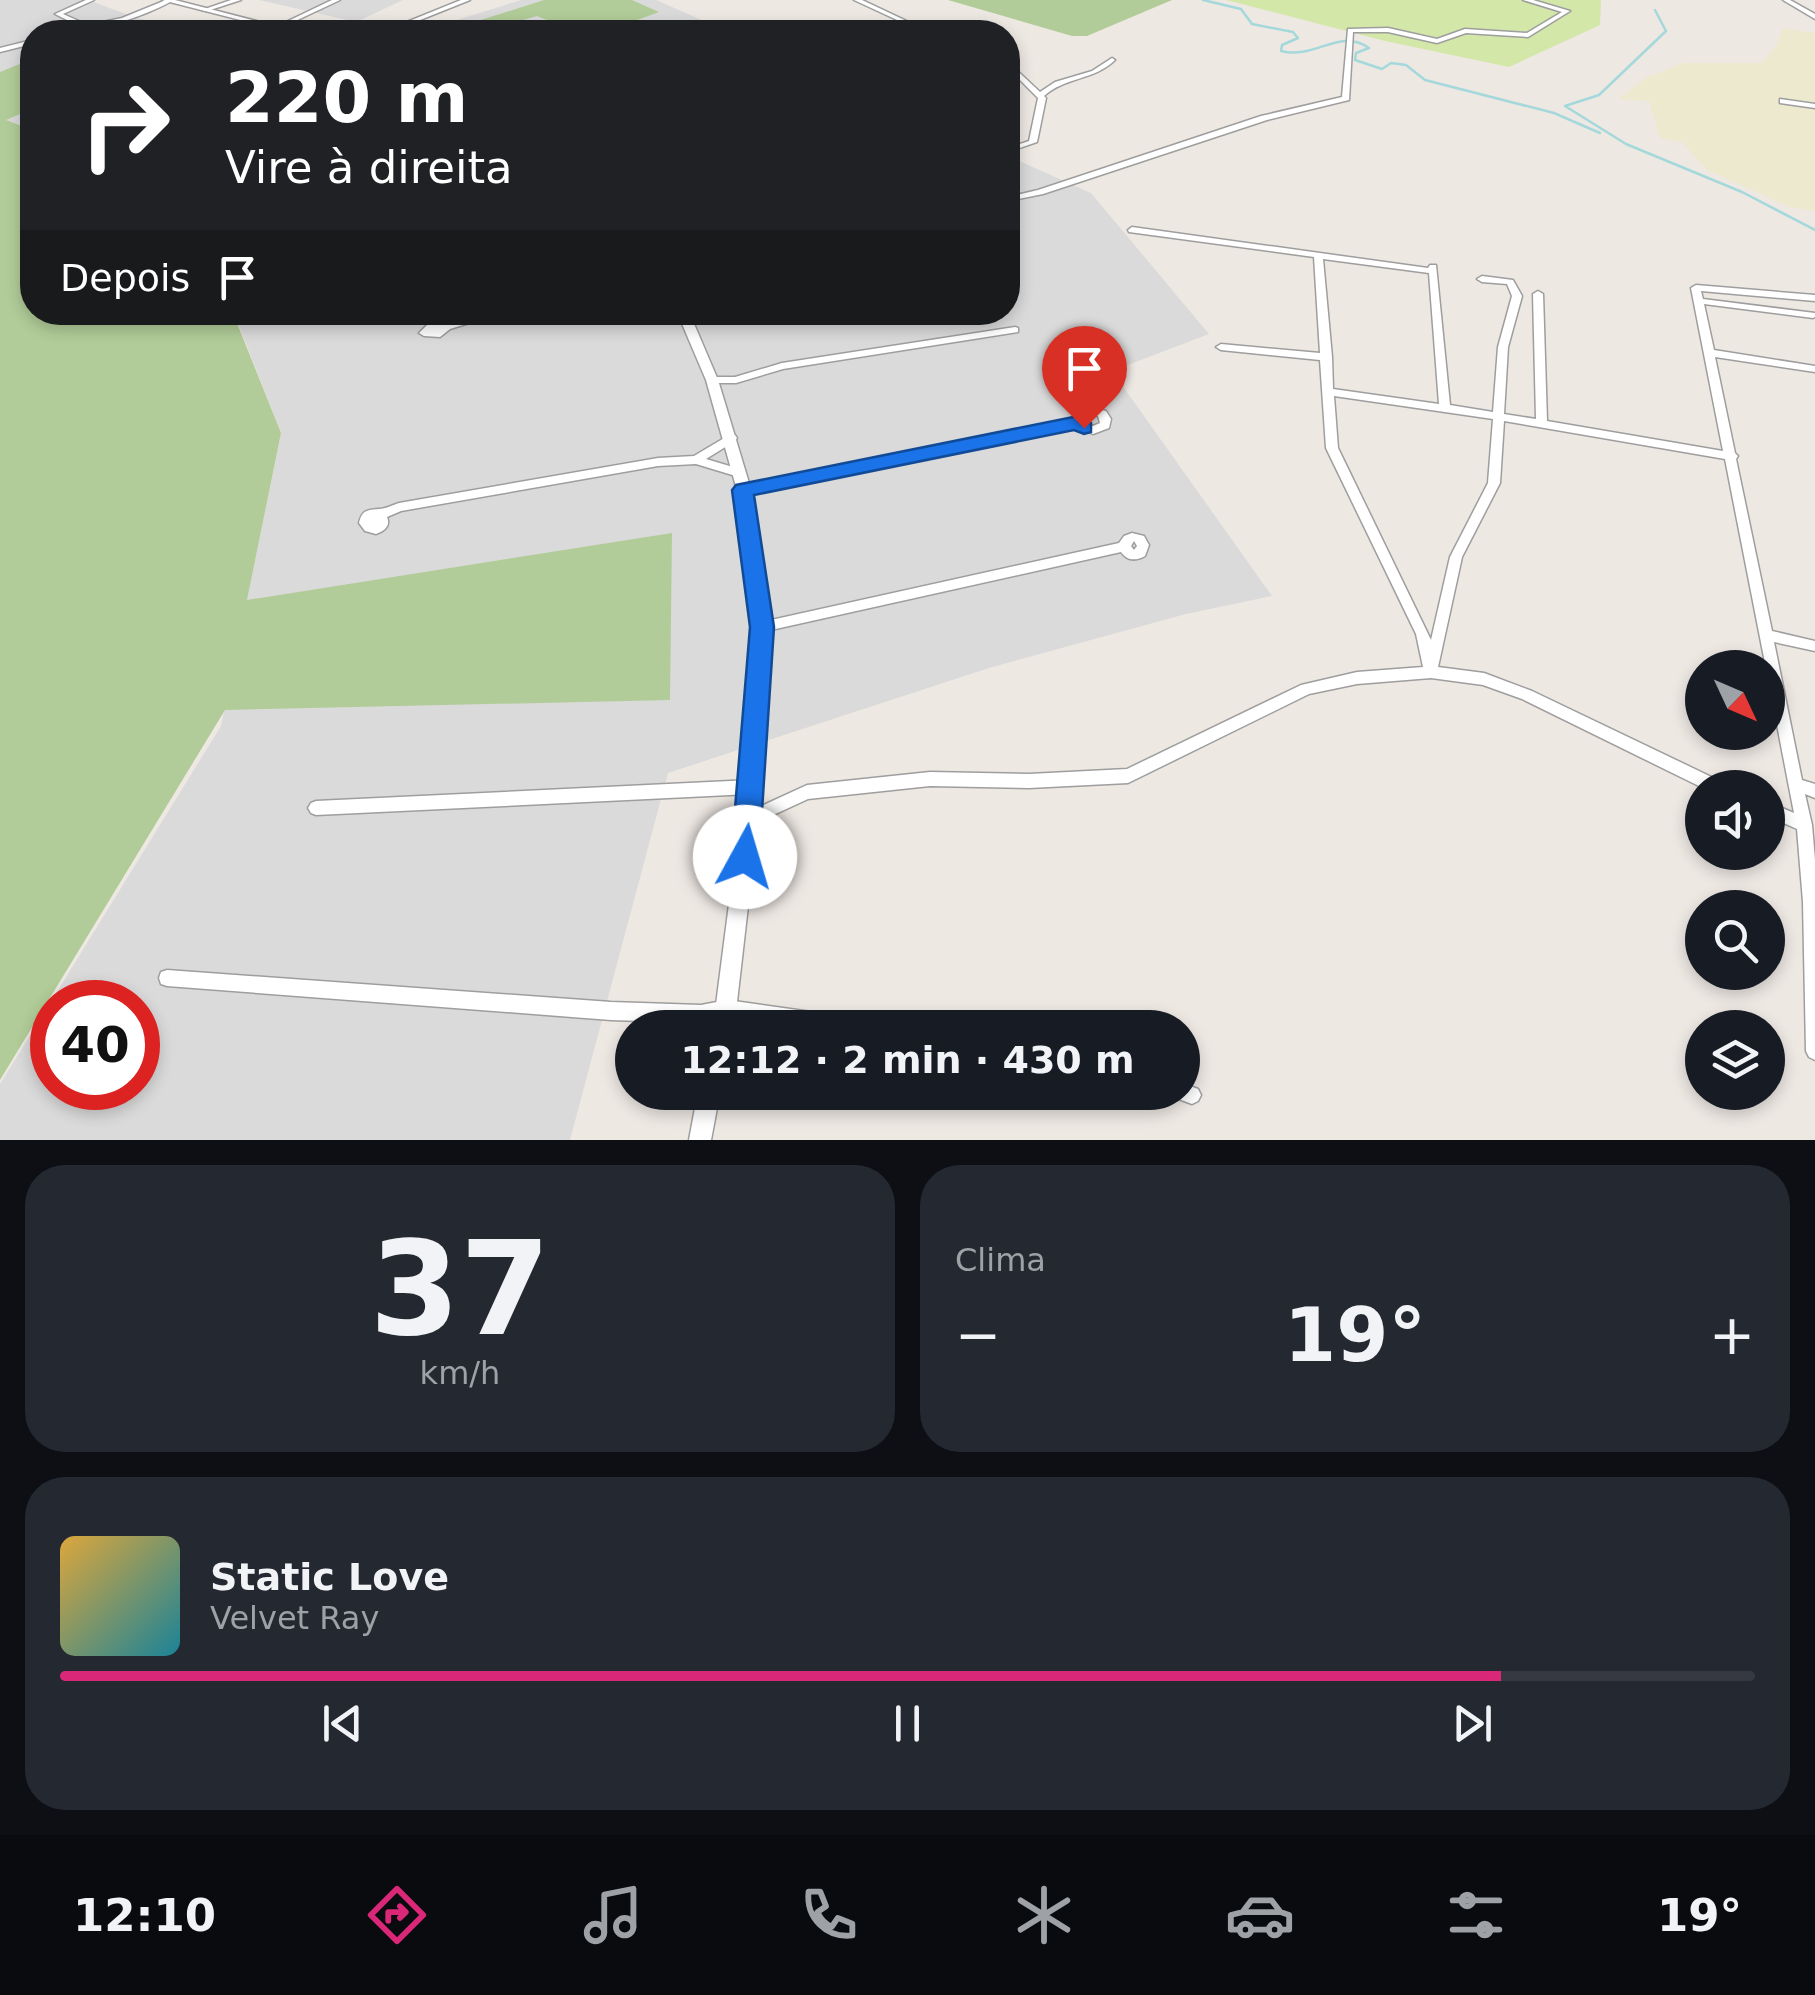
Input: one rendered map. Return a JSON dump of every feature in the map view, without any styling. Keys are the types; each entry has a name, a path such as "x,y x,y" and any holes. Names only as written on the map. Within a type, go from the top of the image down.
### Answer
{"street":[{"path":"68,20 58,14 91,0"},
{"path":"110,20 168,0 249,20"},
{"path":"219,10 238,0"},
{"path":"302,20 337,0"},
{"path":"416,20 468,0"},
{"path":"857,0 901,20"},
{"path":"1020,196 1264,118 1346,98 1350,30 1388,30 1438,41 1460,32 1528,35 1567,10 1526,0"},
{"path":"1786,0 1815,17"},
{"path":"1796,6 1815,8"},
{"path":"1020,146 1034,142 1041,95 1058,82 1098,74 1112,60"},
{"path":"1020,77 1041,95"},
{"path":"1783,101 1815,106"},
{"path":"1132,230 1433,269 1445,406"},
{"path":"1318,255 1332,448 1423,634 1431,672"},
{"path":"1431,672 1456,557 1494,483 1503,347 1517,296 1510,282 1482,278"},
{"path":"1815,298 1698,286 1798,785 1811,902 1815,1052"},
{"path":"1538,294 1542,424"},
{"path":"1699,301 1813,316"},
{"path":"447,328 457,325"},
{"path":"689,325 731,438 762,627 750,819 726,1010"},
{"path":"712,380 748,378 782,366 1015,330"},
{"path":"1221,348 1327,357"},
{"path":"1710,353 1815,368"},
{"path":"718,400 748,378"},
{"path":"1328,392 1445,406 1498,419 1732,456"},
{"path":"382,514 658,462 696,460 741,481 1078,422"},
{"path":"696,460 731,438"},
{"path":"762,627 1124,547"},
{"path":"1768,634 1815,646"},
{"path":"750,819 806,792 930,778 1029,782 1128,776 1306,688 1357,678 1431,672 1484,679 1527,695 1685,772"},
{"path":"1798,785 1815,791"},
{"path":"316,808 751,787"},
{"path":"1785,817 1804,825"},
{"path":"167,978 615,1011"},
{"path":"700,1140 706,1110"}],"shaded area":[{"path":"0,0 88,0 146,20 20,20 20,126 0,119"},
{"path":"259,0 403,0 360,20"},
{"path":"521,0 656,0 702,20 457,20"},
{"path":"1783,28 1815,33 1815,211 1789,207 1707,170 1682,142 1660,138 1649,101 1618,99 1646,78 1682,63 1761,63 1776,46"},
{"path":"1020,161 1091,193 1209,334 1112,371 1272,596 1186,614 989,668 668,773 570,1140 0,1140 0,1084 30,1035 30,1110 160,1110 160,980 64,980 221,726 281,433 239,325 1020,325"}],"green space":[{"path":"544,0 632,0 659,12 637,20 548,20 537,16 524,20 481,20"},
{"path":"948,0 1172,0 1087,36 1072,36"},
{"path":"1226,0 1601,0 1600,25 1509,67 1385,41"},
{"path":"20,64 20,114 6,120 20,125 20,325 238,325 281,433 247,600 672,533 670,700 225,710 61,980 30,980 30,1031 0,1080 0,72"}],"waterway":[{"path":"1203,0 1241,9 1252,24 1293,32 1298,38 1282,45 1281,51 1293,53 1337,42 1358,42 1369,48 1356,53 1355,60 1382,69 1391,63 1406,65 1425,80 1554,113 1600,133"},
{"path":"1655,10 1666,31 1599,95 1565,106 1626,144 1742,192 1815,230"}],"route":[{"path":"745,857 762,627 743,490 1078,422 1084,428"}]}
